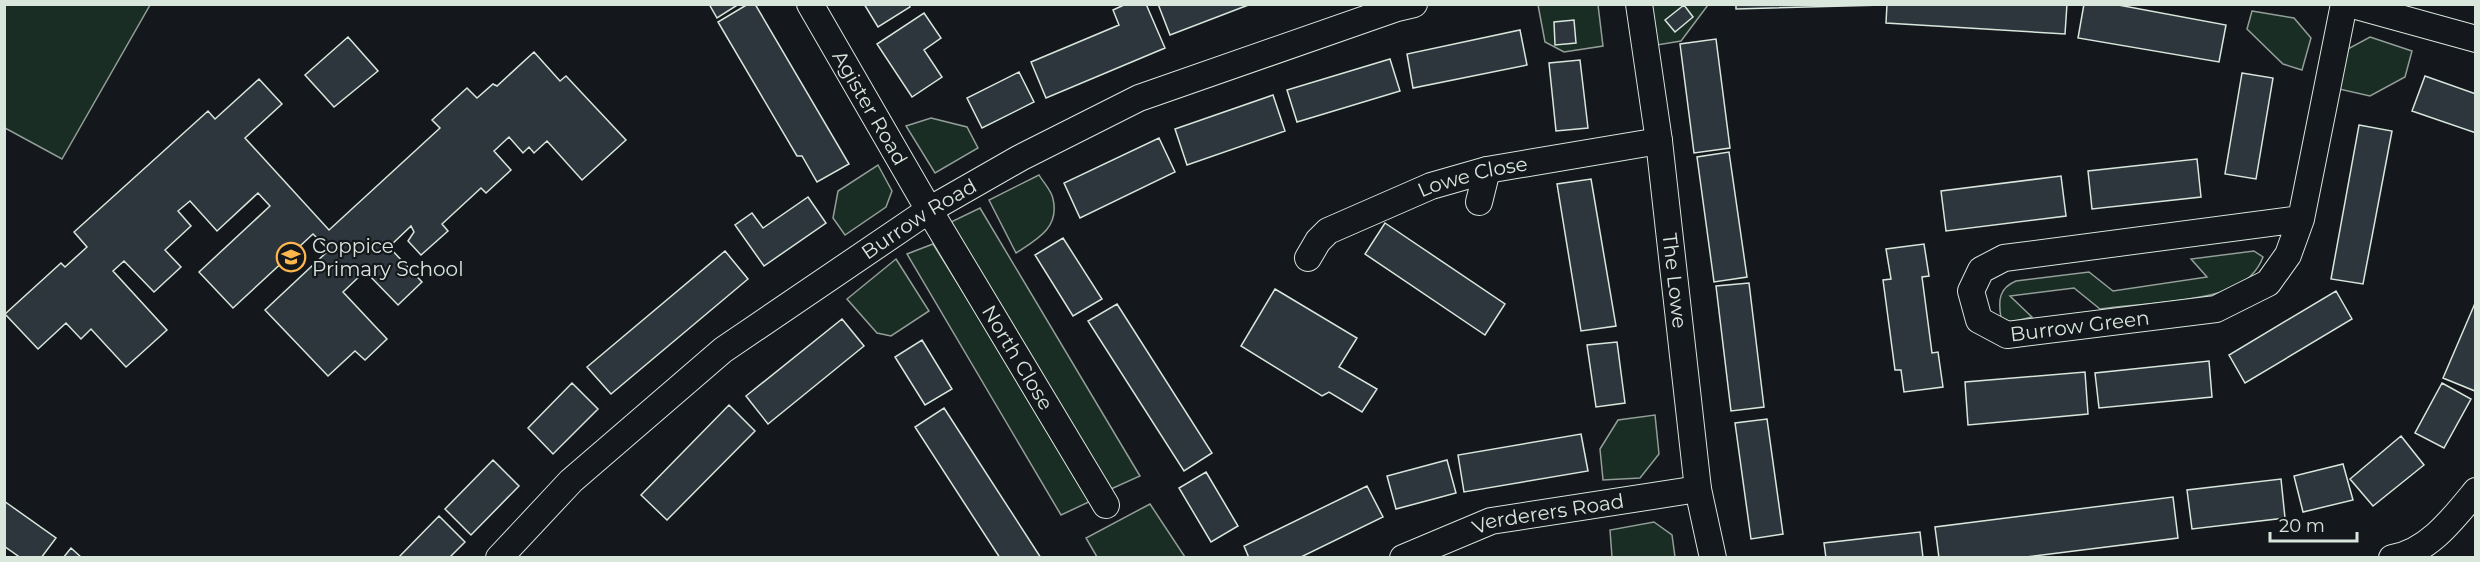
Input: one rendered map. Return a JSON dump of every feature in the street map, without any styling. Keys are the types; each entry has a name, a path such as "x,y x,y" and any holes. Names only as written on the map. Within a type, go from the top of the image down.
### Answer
{"street":[{"name":"Agister Road","path":"810,4 929,210"},
{"name":"Burrow Road","path":"499,558 571,481 723,350 929,210 1020,158 1139,98 1414,4"},
{"name":"The Lowe","path":"1640,4 1659,141 1698,489 1713,558"},
{"name":"Burrow Green","path":"2301,219 2004,258 1981,270 1971,291 1979,320 2007,335 2216,309 2268,284 2288,255 2301,219 2344,4"},
{"path":"2349,4 2475,39"},
{"name":"Lowe Close","path":"1308,258 1318,241 1328,231 1431,186 1487,170 1659,141"},
{"path":"1479,202 1487,170"},
{"name":"North Close","path":"929,210 1106,505"},
{"name":"Verderers Road","path":"1403,558 1491,521 1698,489"},
{"path":"2392,558 2407,555 2429,541 2475,491"}],"green space":[{"path":"4,5 150,5 62,159 5,128"},
{"path":"1538,5 1598,5 1603,46 1564,52 1545,42"},
{"path":"1647,5 1708,5 1681,41 1651,46"},
{"path":"2252,11 2294,18 2311,38 2302,70 2283,64 2247,29"},
{"path":"2370,37 2412,51 2405,77 2370,96 2339,89 2346,50"},
{"path":"931,118 967,127 978,148 935,173 906,126"},
{"path":"878,165 892,191 886,207 845,235 833,218 838,191"},
{"path":"1039,175 1052,196 1053,218 1045,232 1016,253 989,200"},
{"path":"980,208 1140,476 1111,489 951,222"},
{"path":"933,244 1093,500 1061,515 907,254"},
{"path":"2254,251 2263,257 2254,272 2236,287 2217,293 2184,300 2100,309 2074,288 2010,296 2032,317 2011,322 2001,318 2001,295 2006,287 2016,281 2089,272 2113,291 2207,277 2191,259"},
{"path":"896,259 929,311 891,336 877,333 847,299"},
{"path":"1655,415 1659,454 1640,478 1603,480 1600,449 1618,420"},
{"path":"1150,504 1185,557 1097,557 1086,538"},
{"path":"1654,522 1672,535 1675,557 1612,557 1610,530"}],"building":[{"path":"709,4 739,4 717,18"},
{"path":"748,4 755,4 849,164 817,182 802,156 797,156 718,22"},
{"path":"864,4 909,4 910,7 878,27"},
{"path":"1126,4 1146,4 1165,48 1046,98 1031,62 1119,25 1113,10"},
{"path":"1158,4 1251,4 1170,35"},
{"path":"1736,4 1883,4 1883,5 1736,9"},
{"path":"1887,4 2067,4 2065,34 1886,23"},
{"path":"2084,4 2113,4 2226,25 2219,62 2078,38"},
{"path":"1684,5 1693,17 1675,32 1665,20"},
{"path":"924,13 941,38 924,50 942,77 912,97 877,44"},
{"path":"1574,20 1576,43 1555,45 1554,22"},
{"path":"1520,30 1527,65 1413,88 1407,54"},
{"path":"348,37 378,71 334,107 305,75"},
{"path":"1716,39 1730,148 1694,153 1680,44"},
{"path":"534,52 560,81 566,76 626,140 582,180 547,141 534,153 529,147 523,153 509,137 494,151 511,170 486,193 481,188 442,224 448,231 421,255 408,241 414,232 411,226 389,247 422,282 398,305 365,271 343,292 387,339 365,360 355,351 328,376 265,310 329,250 313,234 233,308 199,272 270,206 258,193 217,231 190,201 178,211 191,226 165,250 181,267 154,292 124,261 113,271 167,330 126,367 91,329 81,339 66,323 38,349 5,314 61,263 65,267 87,247 74,232 208,111 215,119 259,79 282,104 245,138 329,230 440,128 432,120 467,88 477,98 493,84 497,86"},
{"path":"1390,59 1400,91 1297,122 1287,90"},
{"path":"1580,60 1588,128 1556,131 1549,63"},
{"path":"1019,72 1034,102 982,128 967,98"},
{"path":"2242,73 2273,78 2256,179 2225,174"},
{"path":"2425,76 2476,94 2476,133 2412,111"},
{"path":"1273,95 1285,131 1187,165 1175,129"},
{"path":"2359,125 2392,131 2363,284 2331,279"},
{"path":"1159,138 1175,172 1080,218 1064,183"},
{"path":"1729,152 1747,277 1714,282 1697,157"},
{"path":"2197,159 2201,197 2092,209 2088,171"},
{"path":"2061,176 2066,216 1946,231 1941,191"},
{"path":"1591,179 1616,326 1581,331 1557,184"},
{"path":"808,197 826,223 764,266 735,225 752,213 763,228"},
{"path":"1385,223 1505,304 1485,335 1365,254"},
{"path":"1063,238 1102,299 1073,316 1035,255"},
{"path":"1924,244 1929,276 1922,277 1932,353 1938,352 1943,387 1904,392 1901,370 1895,370 1883,280 1891,279 1886,249"},
{"path":"725,251 748,279 611,394 587,367"},
{"path":"1749,283 1764,407 1731,411 1716,286"},
{"path":"1275,289 1357,338 1339,367 1377,389 1362,412 1329,392 1322,396 1241,346"},
{"path":"2336,291 2352,319 2245,383 2229,355"},
{"path":"2476,301 2476,390 2475,391 2443,378"},
{"path":"1117,304 1212,453 1184,471 1088,321"},
{"path":"842,319 864,346 768,424 746,396"},
{"path":"922,340 952,389 925,405 895,357"},
{"path":"1617,342 1625,403 1596,407 1587,345"},
{"path":"2209,361 2212,397 2099,408 2095,373"},
{"path":"2085,372 2088,414 1968,425 1965,382"},
{"path":"572,383 598,409 553,454 528,428"},
{"path":"2442,383 2471,399 2444,448 2415,433"},
{"path":"729,405 755,431 667,520 641,495"},
{"path":"944,408 1041,558 1000,558 915,427"},
{"path":"1767,419 1783,534 1751,539 1735,423"},
{"path":"1581,434 1588,471 1464,492 1458,455"},
{"path":"2401,436 2424,465 2373,506 2350,479"},
{"path":"493,460 519,486 471,535 445,509"},
{"path":"1447,460 1456,493 1396,509 1387,476"},
{"path":"2343,464 2353,500 2303,512 2294,476"},
{"path":"1206,472 1238,526 1211,542 1179,488"},
{"path":"2281,479 2285,518 2192,529 2187,490"},
{"path":"1367,486 1383,517 1299,558 1249,558 1244,546"},
{"path":"2173,497 2178,538 2018,558 1939,558 1935,527"},
{"path":"4,501 56,538 41,558 21,558 4,546"},
{"path":"439,516 465,542 449,558 398,558"},
{"path":"1920,532 1923,558 1826,558 1824,543"},
{"path":"71,548 82,558 63,558"}],"place":[{"name":"Coppice Primary School","path":"291,257"}]}
